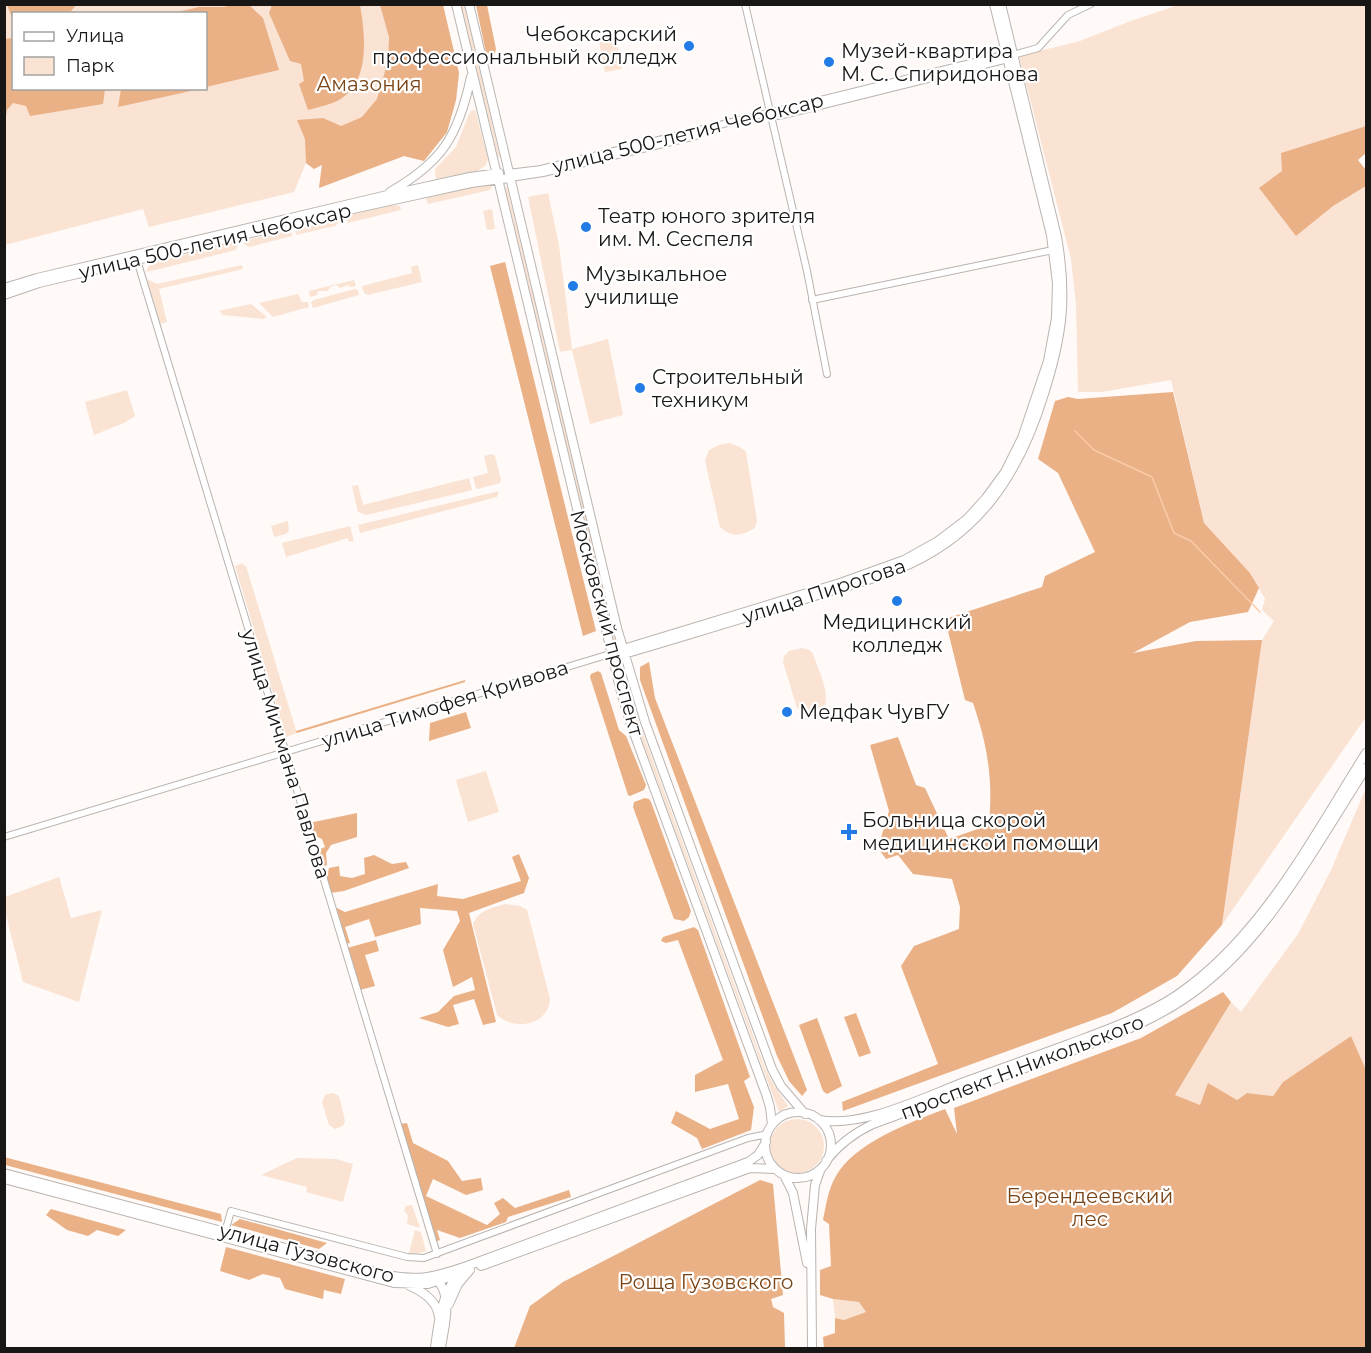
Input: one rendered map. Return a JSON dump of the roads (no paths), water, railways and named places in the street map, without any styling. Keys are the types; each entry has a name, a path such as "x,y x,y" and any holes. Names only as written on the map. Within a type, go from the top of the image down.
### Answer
{"main road":[{"name":"Московский проспект","path":"456,4 610,654 632,725 771,1107 772,1125"},
{"name":"Московский проспект","path":"469,4 623,651 645,722 772,1069 781,1086 805,1114"},
{"name":"улица Пирогова","path":"610,654 657,642 890,569 917,557 952,536 989,500 1025,439 1054,350 1059,263 1041,182 994,4"},
{"name":"улица Пирогова","path":"1001,4 1009,56"},
{"path":"383,196 430,165 445,147 462,112 472,73"},
{"path":"497,176 509,176"},
{"name":"улица 500-летия Чебоксар","path":"38,280 383,196 497,176"},
{"name":"улица 500-летия Чебоксар","path":"239,232 497,176"},
{"path":"4,288 38,280"},
{"path":"4,295 38,280"},
{"name":"проспект Н.Никольского","path":"819,1120 845,1122 888,1110 1097,1034 1144,1014 1176,995 1226,953 1261,914 1366,753"},
{"name":"проспект Н.Никольского","path":"824,1164 833,1152 851,1136 873,1124 1115,1035 1185,998 1227,964 1263,925 1366,768"},
{"path":"812,1348 810,1284 812,1206 815,1185 824,1164 830,1140 827,1129 819,1120 805,1114 789,1114 772,1125 767,1138 766,1155 774,1169 796,1178 807,1177 824,1164"},
{"name":"улица Гузовского","path":"469,1268 748,1162 758,1155 767,1138"},
{"name":"улица Гузовского","path":"4,1179 14,1179 358,1270 405,1285 428,1284 750,1168 774,1169"},
{"name":"улица Гузовского","path":"4,1173 14,1179"},
{"path":"784,1175 793,1193 810,1284"},
{"path":"439,1322 446,1296 458,1275 469,1268"},
{"path":"438,1348 447,1310 458,1284 469,1268"},
{"name":"улица Гузовского","path":"358,1270 404,1278 438,1279 458,1275"},
{"path":"438,1279 446,1296 447,1310"},
{"path":"405,1285 422,1292 433,1302 438,1310 440,1334"}],"street":[{"path":"745,4 802,249 827,374"},
{"name":"улица 500-летия Чебоксар","path":"509,176 574,164 1038,48 1068,15 1091,4"},
{"path":"812,300 1056,249"},
{"name":"улица Мичмана Павлова","path":"135,257 437,1254"},
{"name":"улица Тимофея Кривова","path":"4,837 610,654"},
{"path":"224,1235 231,1211 417,1259 437,1254 748,1138 767,1138"}],"waterway":[{"path":"1075,431 1094,450 1152,477 1174,533 1191,541 1260,612"}],"place":[{"name":"Чебоксарский профессиональный колледж","path":"689,46"},
{"name":"Музей-квартира М. С. Спиридонова","path":"829,62"},
{"name":"Театр юного зрителя им. М. Сеспеля","path":"586,227"},
{"name":"Музыкальное училище","path":"573,286"},
{"name":"Строительный техникум","path":"640,388"},
{"name":"Медицинский колледж","path":"897,601"},
{"name":"Медфак ЧувГУ","path":"787,712"},
{"name":"Больница скорой медицинской помощи","path":"849,832"}],"park label":[{"name":"Амазония","path":"369,84"},
{"name":"Берендеевский лес","path":"1090,1208"},
{"name":"Роща Гузовского","path":"706,1282"}]}
